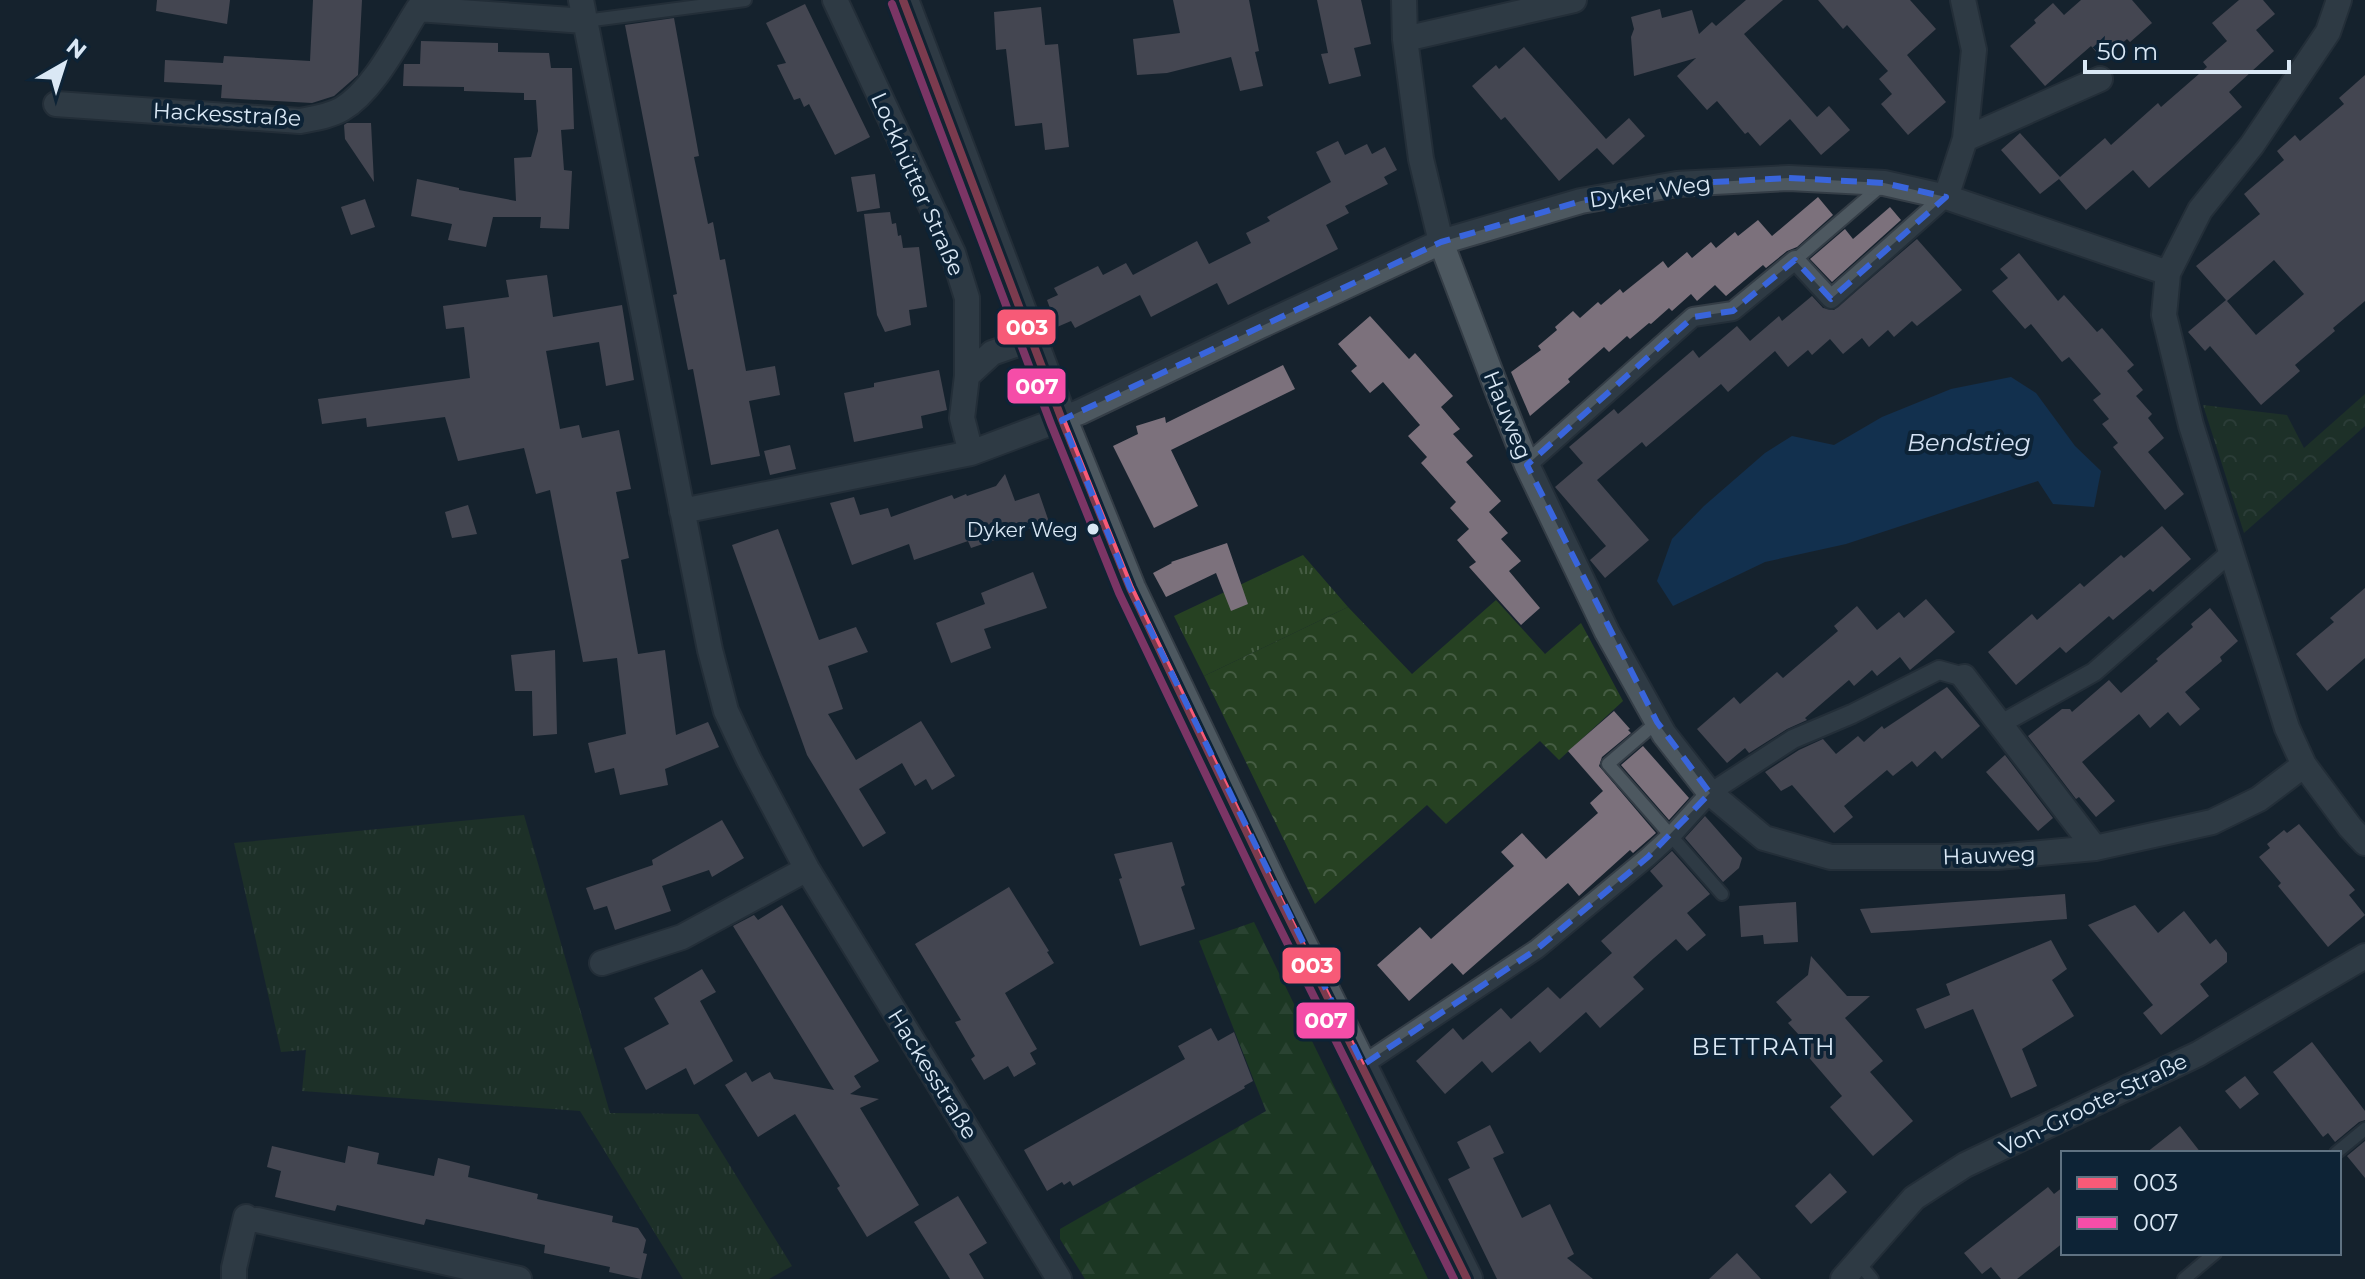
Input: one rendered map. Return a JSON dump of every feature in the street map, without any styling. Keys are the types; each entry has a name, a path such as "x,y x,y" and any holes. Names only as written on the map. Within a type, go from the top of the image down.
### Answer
{"street":[{"name":"Lockhütter Straße","path":"835,0 953,253 967,298 967,376 962,418 971,453"},
{"name":"Lockhütter Straße","path":"903,0 1062,420 1130,588 1279,899 1467,1279"},
{"name":"Hauweg","path":"1404,0 1405,39 1421,159 1441,242 1527,465 1607,632 1657,722 1710,793 1764,838 1831,857 1997,857 2095,848 2212,822 2259,799 2304,765"},
{"path":"1405,39 1574,0"},
{"path":"1527,465 1693,317 1733,311 1795,260 1831,299 1946,197 1965,139 1974,50 1963,0"},
{"path":"2339,0 2328,32 2252,145 2200,210 2168,273 2164,315 2191,425 2287,728 2304,765 2365,843"},
{"name":"Hackesstraße","path":"56,104 300,121 327,116 345,108 371,81 418,9 583,11 710,650 726,711 807,869 1059,1279"},
{"path":"1965,139 2100,79"},
{"name":"Dyker Weg","path":"1062,420 1441,242 1581,201 1677,184 1789,178 1884,183 1946,197 2168,273"},
{"path":"967,376 992,353 1032,339"},
{"path":"682,511 971,453 1062,420"},
{"path":"2001,724 2094,672 2230,553"},
{"path":"1363,1065 1537,949 1672,835 1710,793 1793,739 1852,714 1939,670 1964,677 2095,848"},
{"path":"602,963 682,937 807,869"},
{"name":"Von-Groote-Straße","path":"1858,1273 1914,1198 1965,1165 2198,1054 2365,956"},
{"path":"234,1279 234,1268 251,1218 519,1279"}],"lane":[{"path":"583,11 745,0"},
{"path":"1795,260 1884,183"},
{"path":"1657,722 1608,764 1722,894"},
{"path":"2338,1151 2365,1129"},
{"path":"2184,1279 2213,1255"}],"highlighted area":[{"path":"1789,178 1884,183 1946,197 1831,299 1795,260 1733,311 1693,317 1527,465 1657,722 1710,793 1648,857 1537,949 1363,1065 1130,588 1062,420 1441,242 1581,201 1677,184"}],"green space":[{"path":"2365,394 2365,426 2244,533 2203,405 2287,415 2304,448"},
{"path":"1303,555 1348,607 1204,676 1174,616"},
{"path":"1496,600 1545,654 1581,623 1623,701 1559,760 1540,741 1446,824 1427,805 1315,904 1204,676 1348,607 1412,674"},
{"path":"524,815 610,1113 698,1114 792,1266 769,1279 683,1279 580,1111 302,1091 306,1050 281,1052 234,843"},
{"path":"1254,922 1428,1279 1085,1279 1060,1239 1060,1229 1266,1111 1199,941"}],"water":[{"name":"Bendstieg","path":"2011,377 2036,393 2075,446 2101,471 2094,507 2053,504 2038,481 1846,544 1765,562 1673,606 1657,581 1672,539 1704,506 1765,453 1792,436 1834,445 1882,417 1951,389"}],"building":[{"path":"157,0 230,0 227,24 156,11"},
{"path":"313,0 362,0 358,75 334,96 312,103 221,98 222,85 164,82 165,60 223,63 224,56 310,61"},
{"path":"1173,0 1249,0 1259,51 1255,52 1263,86 1240,91 1231,57 1167,73 1137,75 1133,39 1180,33"},
{"path":"1317,0 1361,0 1371,44 1354,48 1361,76 1329,84 1321,54 1328,53"},
{"path":"1746,0 1783,0 1744,34 1817,117 1829,106 1850,130 1821,155 1790,119 1760,146 1748,132 1745,134 1717,101 1707,110 1677,76 1696,58 1634,76 1631,17 1660,9 1662,18 1692,10 1699,34 1712,22 1716,26"},
{"path":"1818,0 1910,0 1936,29 1907,55 1946,102 1908,135 1881,104 1892,94 1879,79 1888,71 1847,25 1843,29"},
{"path":"2081,0 2132,0 2152,23 2103,60 2091,46 2045,86 2010,46 2053,3 2064,15"},
{"path":"2239,0 2263,0 2275,14 2256,30 2274,51 2229,92 2242,107 2149,188 2133,170 2086,210 2059,179 2040,194 2001,150 2020,133 2060,177 2105,138 2111,145 2158,103 2161,107 2207,67 2203,62 2227,41 2212,23"},
{"path":"805,4 870,137 835,155 809,104 804,107 800,98 794,100 777,65 786,63 766,23"},
{"path":"1041,7 1045,45 1058,44 1069,147 1045,150 1042,123 1015,126 1006,49 996,50 994,12"},
{"path":"674,18 699,156 694,157 708,224 713,222 720,260 725,259 746,371 775,366 780,395 749,401 760,456 711,465 693,369 688,370 673,295 677,294 625,25"},
{"path":"421,41 498,43 498,52 549,53 551,68 572,68 574,129 561,130 564,170 572,171 569,229 540,228 541,217 493,217 486,247 448,240 452,224 411,216 417,179 516,201 514,158 531,157 538,131 536,100 524,100 524,93 464,91 464,87 403,86 404,64 420,64"},
{"path":"1524,47 1606,139 1629,118 1645,136 1613,165 1597,148 1559,181 1505,117 1501,120 1472,86 1496,65 1499,69"},
{"path":"2365,75 2365,301 2295,365 2300,371 2261,405 2210,346 2205,351 2188,332 2226,300 2196,266 2260,214 2244,194 2284,160 2277,151 2295,135 2300,141 2344,104 2339,98","holes":["2274,260 2304,294 2256,335 2227,301"]},
{"path":"371,123 374,182 345,139 344,125"},
{"path":"1338,141 1345,155 1367,144 1372,154 1385,147 1397,170 1384,177 1388,184 1345,206 1349,213 1326,225 1338,249 1228,305 1217,283 1151,317 1140,295 1075,328 1071,321 1057,327 1047,300 1058,295 1054,288 1098,266 1103,275 1126,263 1133,275 1197,241 1209,264 1251,243 1246,233 1270,221 1267,217 1331,182 1316,152"},
{"path":"875,174 880,208 857,212 851,177"},
{"path":"1818,197 1833,215 1797,247 1766,268 1763,265 1726,296 1715,285 1697,301 1691,294 1672,311 1669,308 1609,352 1604,347 1568,379 1570,382 1530,416 1511,372 1541,350 1538,346 1573,311 1580,318 1620,289 1623,293 1663,261 1668,268 1687,252 1692,258 1711,242 1716,248 1735,232 1738,236 1758,220 1772,236"},
{"path":"365,199 375,227 351,235 341,207"},
{"path":"1890,207 1901,220 1832,282 1810,259 1845,229 1853,239"},
{"path":"890,212 892,224 896,223 898,236 901,235 903,248 919,247 927,307 909,310 911,325 885,332 877,315 864,214"},
{"path":"1917,239 1962,290 1917,326 1912,321 1894,337 1888,330 1869,347 1862,338 1843,354 1830,339 1812,355 1808,350 1788,367 1775,351 1728,392 1721,384 1646,447 1642,442 1597,480 1649,540 1605,578 1590,560 1606,546 1555,487 1583,463 1569,447 1614,409 1618,414 1693,350 1699,358 1737,326 1750,341 1779,316 1782,321 1812,296 1823,308 1834,310"},
{"path":"2019,253 2058,301 2064,295 2097,332 2102,328 2134,365 2127,371 2143,390 2136,396 2152,414 2148,418 2164,438 2148,452 2184,494 2165,510 2113,447 2118,443 2102,424 2109,419 2093,400 2101,394 2069,357 2062,362 2031,324 2025,329 1992,291 2008,278 2000,269"},
{"path":"547,275 553,317 622,305 634,380 606,386 599,342 546,351 560,429 579,425 582,438 619,430 631,489 616,492 629,558 621,560 638,654 665,650 676,735 708,722 719,747 665,769 668,785 620,795 614,768 595,773 588,743 626,734 617,658 583,662 550,490 536,494 524,448 458,461 445,417 367,427 366,418 322,424 318,399 470,378 464,327 446,329 443,306 509,297 506,280"},
{"path":"1370,316 1409,359 1415,353 1453,396 1441,407 1460,429 1453,434 1473,456 1466,462 1501,501 1489,512 1508,533 1501,539 1521,561 1509,571 1540,608 1521,625 1469,567 1476,562 1457,540 1469,529 1450,508 1456,502 1421,463 1427,457 1408,436 1420,425 1383,382 1370,393 1351,371 1357,366 1338,344"},
{"path":"1283,365 1295,389 1171,450 1198,506 1154,528 1113,446 1138,434 1136,426 1165,417 1166,423"},
{"path":"939,370 947,410 921,416 923,428 854,442 844,393 874,387 874,383"},
{"path":"790,445 796,469 770,475 764,451"},
{"path":"1005,474 1015,501 1039,493 1049,522 971,548 968,541 914,560 909,544 852,565 830,503 854,497 860,515 888,508 891,517 952,495 954,499 996,486"},
{"path":"468,505 477,534 452,538 445,512"},
{"path":"2162,526 2191,559 2153,592 2150,589 2113,620 2109,616 2066,653 2060,647 2016,685 1988,652 2032,614 2037,620 2080,583 2084,587 2121,555 2124,558"},
{"path":"778,529 819,640 856,627 868,652 828,666 843,709 828,714 856,760 921,721 955,776 932,790 926,779 915,786 902,763 859,789 886,833 863,847 807,755 732,545"},
{"path":"1227,543 1248,604 1231,611 1216,573 1166,597 1153,573 1171,562"},
{"path":"1033,572 1047,608 984,629 991,648 951,663 936,623 985,604 981,593"},
{"path":"2365,588 2365,658 2327,691 2296,654 2334,622 2330,618"},
{"path":"1926,599 1955,632 1910,670 1900,657 1877,676 1872,670 1854,686 1849,680 1805,718 1807,720 1749,753 1745,748 1727,763 1697,729 1734,697 1740,704 1777,672 1783,678 1838,631 1834,626 1857,606 1877,630 1899,612 1904,618"},
{"path":"2210,608 2238,641 2220,657 2222,661 2185,692 2200,709 2180,726 2168,712 2150,728 2139,714 2082,762 2115,801 2096,817 2079,797 2076,799 2028,736 2062,709 2072,712 2109,680 2121,693 2158,661 2156,659"},
{"path":"555,650 557,734 533,736 532,691 515,691 511,655"},
{"path":"1947,687 1980,726 1942,759 1935,751 1917,767 1912,761 1893,776 1887,770 1844,806 1853,817 1834,833 1792,785 1781,791 1765,772 1823,739 1836,754 1858,736 1864,742 1882,726 1884,729"},
{"path":"1614,711 1631,733 1602,757 1599,766 1656,833 1633,853 1630,850 1579,896 1568,883 1463,975 1452,963 1409,1001 1377,965 1420,927 1431,939 1514,866 1501,852 1522,833 1546,859 1598,813 1590,803 1603,791 1568,751"},
{"path":"1643,746 1689,798 1669,820 1621,765"},
{"path":"2005,755 2053,818 2038,831 1986,772"},
{"path":"1705,816 1742,858 1739,868 1723,882 1685,838"},
{"path":"722,820 744,858 712,877 709,870 662,886 671,911 615,930 607,906 594,910 586,888 653,865 652,860"},
{"path":"2299,824 2355,890 2349,895 2365,915 2328,947 2278,886 2281,883 2259,857 2270,848 2267,844 2284,830 2287,833"},
{"path":"1172,842 1185,885 1181,887 1195,929 1140,946 1114,854"},
{"path":"1672,851 1710,894 1687,913 1706,935 1687,951 1676,939 1654,958 1633,977 1644,989 1600,1028 1586,1012 1540,1053 1530,1041 1492,1073 1482,1061 1445,1094 1416,1061 1453,1028 1463,1040 1501,1008 1511,1019 1548,987 1560,999 1612,953 1601,941 1663,886 1650,871"},
{"path":"1009,887 1054,963 1005,993 1037,1049 1030,1053 1036,1064 1014,1077 1008,1066 984,1080 971,1059 975,1056 955,1022 961,1020 915,944"},
{"path":"2065,894 2067,919 1919,930 1871,933 1860,909"},
{"path":"1796,902 1798,942 1764,944 1763,935 1741,937 1739,906"},
{"path":"782,905 879,1061 854,1076 861,1087 850,1094 879,1099 860,1108 919,1205 867,1237 837,1188 840,1186 795,1114 758,1137 725,1085 746,1072 752,1082 770,1072 774,1079 834,1090 733,926 754,915 758,920"},
{"path":"2135,905 2158,933 2184,911 2210,944 2216,939 2227,953 2227,962 2200,984 2209,996 2161,1035 2143,1013 2153,1005 2088,925"},
{"path":"2051,940 2067,969 2052,980 2074,1016 2022,1049 2037,1086 2011,1098 1973,1009 1925,1029 1916,1009 1950,995 1946,984"},
{"path":"1811,956 1847,996 1870,996 1845,1018 1883,1061 1870,1072 1913,1121 1873,1156 1830,1107 1842,1096 1805,1053 1811,1048 1788,1023 1792,1020 1776,1002 1808,975"},
{"path":"702,969 716,992 700,1001 733,1061 694,1085 686,1068 646,1090 624,1048 669,1024 654,998"},
{"path":"1211,1028 1218,1041 1234,1032 1253,1081 1073,1186 1070,1181 1064,1185 1062,1182 1047,1191 1024,1150 1185,1059 1178,1046"},
{"path":"2312,1042 2365,1111 2365,1120 2335,1142 2328,1133 2323,1137 2273,1072"},
{"path":"2245,1076 2259,1094 2240,1109 2225,1091"},
{"path":"1490,1125 1504,1153 1493,1158 1522,1218 1550,1204 1574,1254 1567,1258 1593,1279 1497,1279 1448,1179 1470,1168 1457,1142"},
{"path":"2180,1126 2199,1151 2149,1151"},
{"path":"2365,1141 2365,1178 2347,1156"},
{"path":"272,1146 345,1163 348,1146 379,1153 377,1164 434,1176 438,1158 470,1166 468,1177 538,1194 537,1199 613,1216 612,1222 638,1228 646,1240 643,1253 647,1254 641,1279 609,1272 610,1267 544,1253 545,1245 426,1219 424,1225 337,1205 335,1211 275,1197 281,1171 267,1167"},
{"path":"1830,1173 1847,1192 1811,1224 1795,1206"},
{"path":"2048,1187 2054,1194 2061,1189 2061,1245 2017,1279 2001,1279 1991,1267 1982,1274 1964,1253"},
{"path":"958,1196 987,1243 969,1254 984,1279 950,1279 914,1222"},
{"path":"1737,1253 1761,1279 1709,1279"}],"transit line":[{"name":"003","path":"903,0 1062,420 1130,588 1272,885 1467,1279"},
{"name":"007","path":"892,4 1051,424 1119,593 1261,890 1454,1279"}],"place":[{"name":"Dyker Weg","path":"1093,529"}],"district":[{"name":"BETTRATH","path":"1764,1047"}]}
